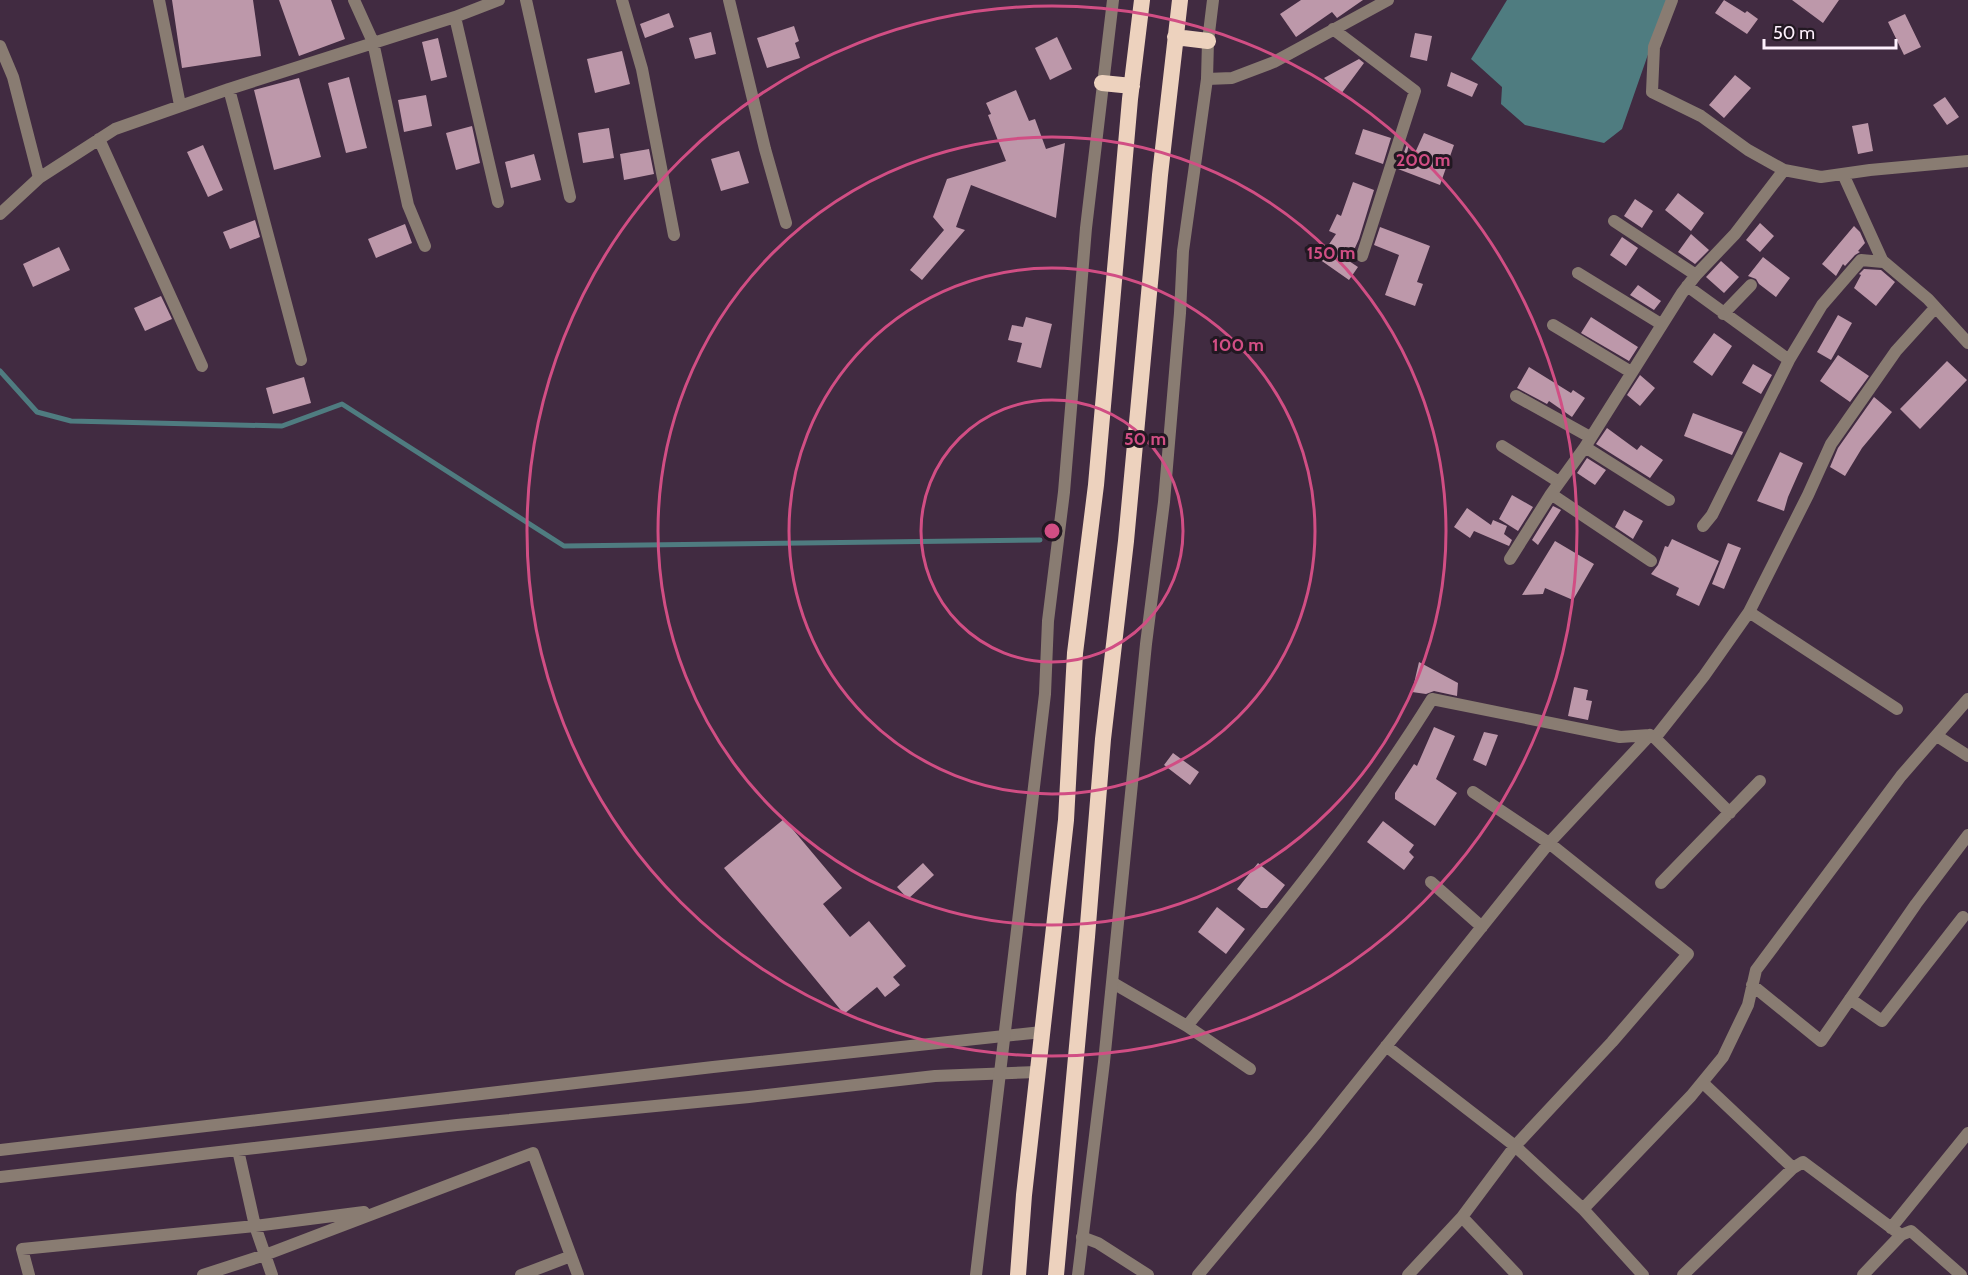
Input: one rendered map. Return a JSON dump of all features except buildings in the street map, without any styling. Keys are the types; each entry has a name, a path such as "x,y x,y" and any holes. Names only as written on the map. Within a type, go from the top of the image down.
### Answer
{"highway":[{"path":"1018,1275 1024,1195 1066,820 1075,653 1096,485 1132,86 1142,0"},
{"path":"1056,1275 1088,937 1103,739 1126,541 1160,175 1180,0"},
{"path":"1175,37 1208,41"},
{"path":"1102,83 1132,86"}],"street":[{"path":"159,0 180,105"},
{"path":"354,0 373,42 408,205 425,246"},
{"path":"0,214 39,178 115,129 180,105 455,17 499,0"},
{"path":"526,0 570,197"},
{"path":"622,0 642,69 674,235"},
{"path":"729,0 765,149 786,223"},
{"path":"976,1275 1045,694 1048,621 1062,502 1086,228 1113,0"},
{"path":"1077,1275 1113,983 1146,644 1164,502 1183,251 1207,79 1208,41 1213,0"},
{"path":"1672,0 1654,47 1652,92 1701,116 1748,150 1784,170 1821,177 1968,161"},
{"path":"1207,79 1232,78 1274,62 1380,2"},
{"path":"455,17 498,202"},
{"path":"1333,29 1415,91 1362,256"},
{"path":"0,46 13,77 39,178"},
{"path":"229,89 301,360"},
{"path":"99,139 202,366"},
{"path":"1510,559 1687,286 1735,234 1784,170"},
{"path":"1843,174 1883,261 1928,299 1968,343"},
{"path":"1614,221 1696,275"},
{"path":"1703,526 1712,515 1789,360 1822,305 1861,260 1883,261"},
{"path":"1578,273 1661,324"},
{"path":"1724,314 1751,285"},
{"path":"1687,286 1789,360"},
{"path":"1198,1275 1549,843 1652,737 1704,676 1749,612 1831,444 1896,351 1935,308"},
{"path":"1553,325 1631,372"},
{"path":"1516,396 1588,442 1668,500"},
{"path":"1502,446 1559,482"},
{"path":"1551,494 1651,561"},
{"path":"1749,612 1897,710"},
{"path":"1187,1026 1327,850 1399,753 1432,699 1620,737 1652,737 1730,813"},
{"path":"1583,1209 1703,1083 1723,1057 1748,1005 1756,969 1901,776 1968,699"},
{"path":"1937,736 1968,756"},
{"path":"1661,883 1760,781"},
{"path":"1408,1275 1462,1217 1515,1146 1688,954 1549,843 1473,792"},
{"path":"1752,985 1821,1041 1916,904 1968,835"},
{"path":"1431,882 1482,927"},
{"path":"1850,999 1882,1021 1963,917"},
{"path":"1113,983 1187,1026 1250,1070"},
{"path":"0,1150 713,1067 1042,1032"},
{"path":"1386,1046 1515,1146 1583,1209 1643,1275"},
{"path":"0,1177 457,1125 761,1096 935,1076 1037,1072"},
{"path":"1703,1083 1793,1168"},
{"path":"1863,1275 1968,1133"},
{"path":"238,1150 255,1226 272,1275"},
{"path":"203,1275 265,1255 533,1153 578,1275"},
{"path":"1683,1275 1793,1168 1803,1162 1896,1232 1911,1231 1959,1274 1968,1262"},
{"path":"29,1275 22,1249 255,1226 386,1209"},
{"path":"1462,1217 1517,1275"},
{"path":"1082,1237 1098,1243 1148,1275"},
{"path":"521,1275 571,1256"}],"shaded area":[{"path":"1507,0 1667,0 1622,129 1604,143 1525,125 1501,104 1502,87 1471,59"}],"waterway":[{"path":"0,371 37,412 71,421 282,426 342,404 564,546 1040,540"}]}
